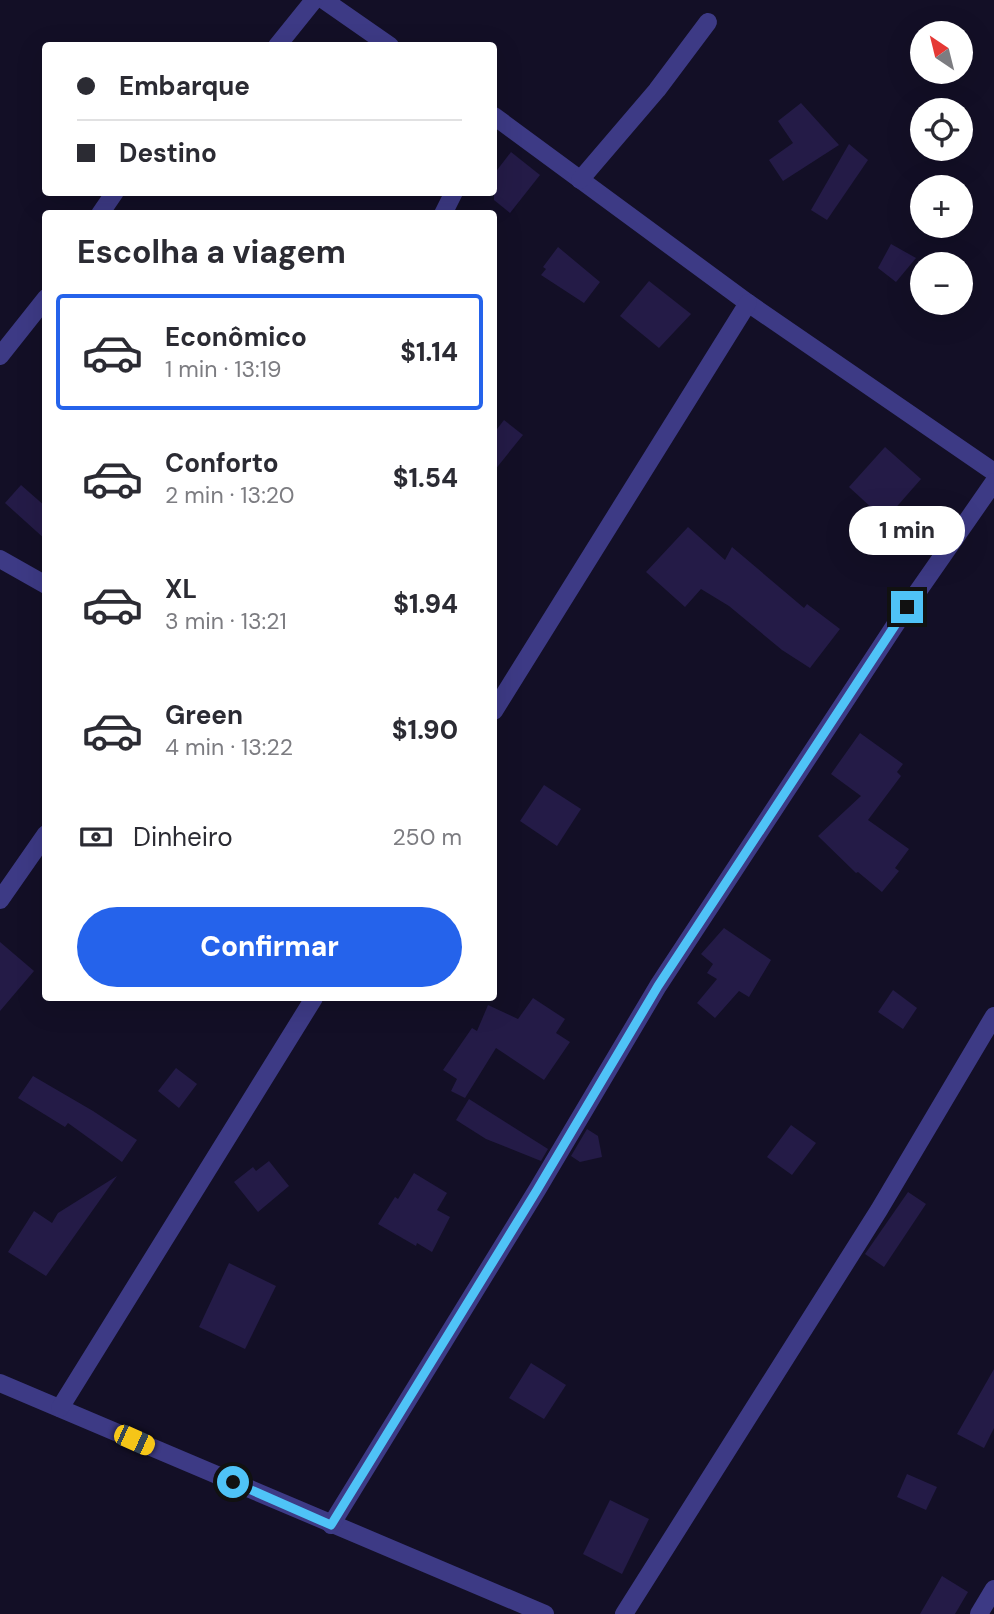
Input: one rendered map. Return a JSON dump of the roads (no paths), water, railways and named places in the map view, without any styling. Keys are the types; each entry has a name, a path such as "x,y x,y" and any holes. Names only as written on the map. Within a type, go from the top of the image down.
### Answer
{"street":[{"path":"280,42 314,0"},
{"path":"324,0 384,42"},
{"path":"580,180 657,90 708,22"},
{"path":"497,118 748,303 994,472"},
{"path":"0,356 42,303"},
{"path":"497,706 748,303"},
{"path":"331,1525 537,1190 658,986 900,619 994,482"},
{"path":"0,559 42,583"},
{"path":"0,900 42,840"},
{"path":"61,1408 312,1001"},
{"path":"624,1614 879,1210 994,1016"},
{"path":"0,1383 545,1614"},
{"path":"979,1614 994,1589"}]}
